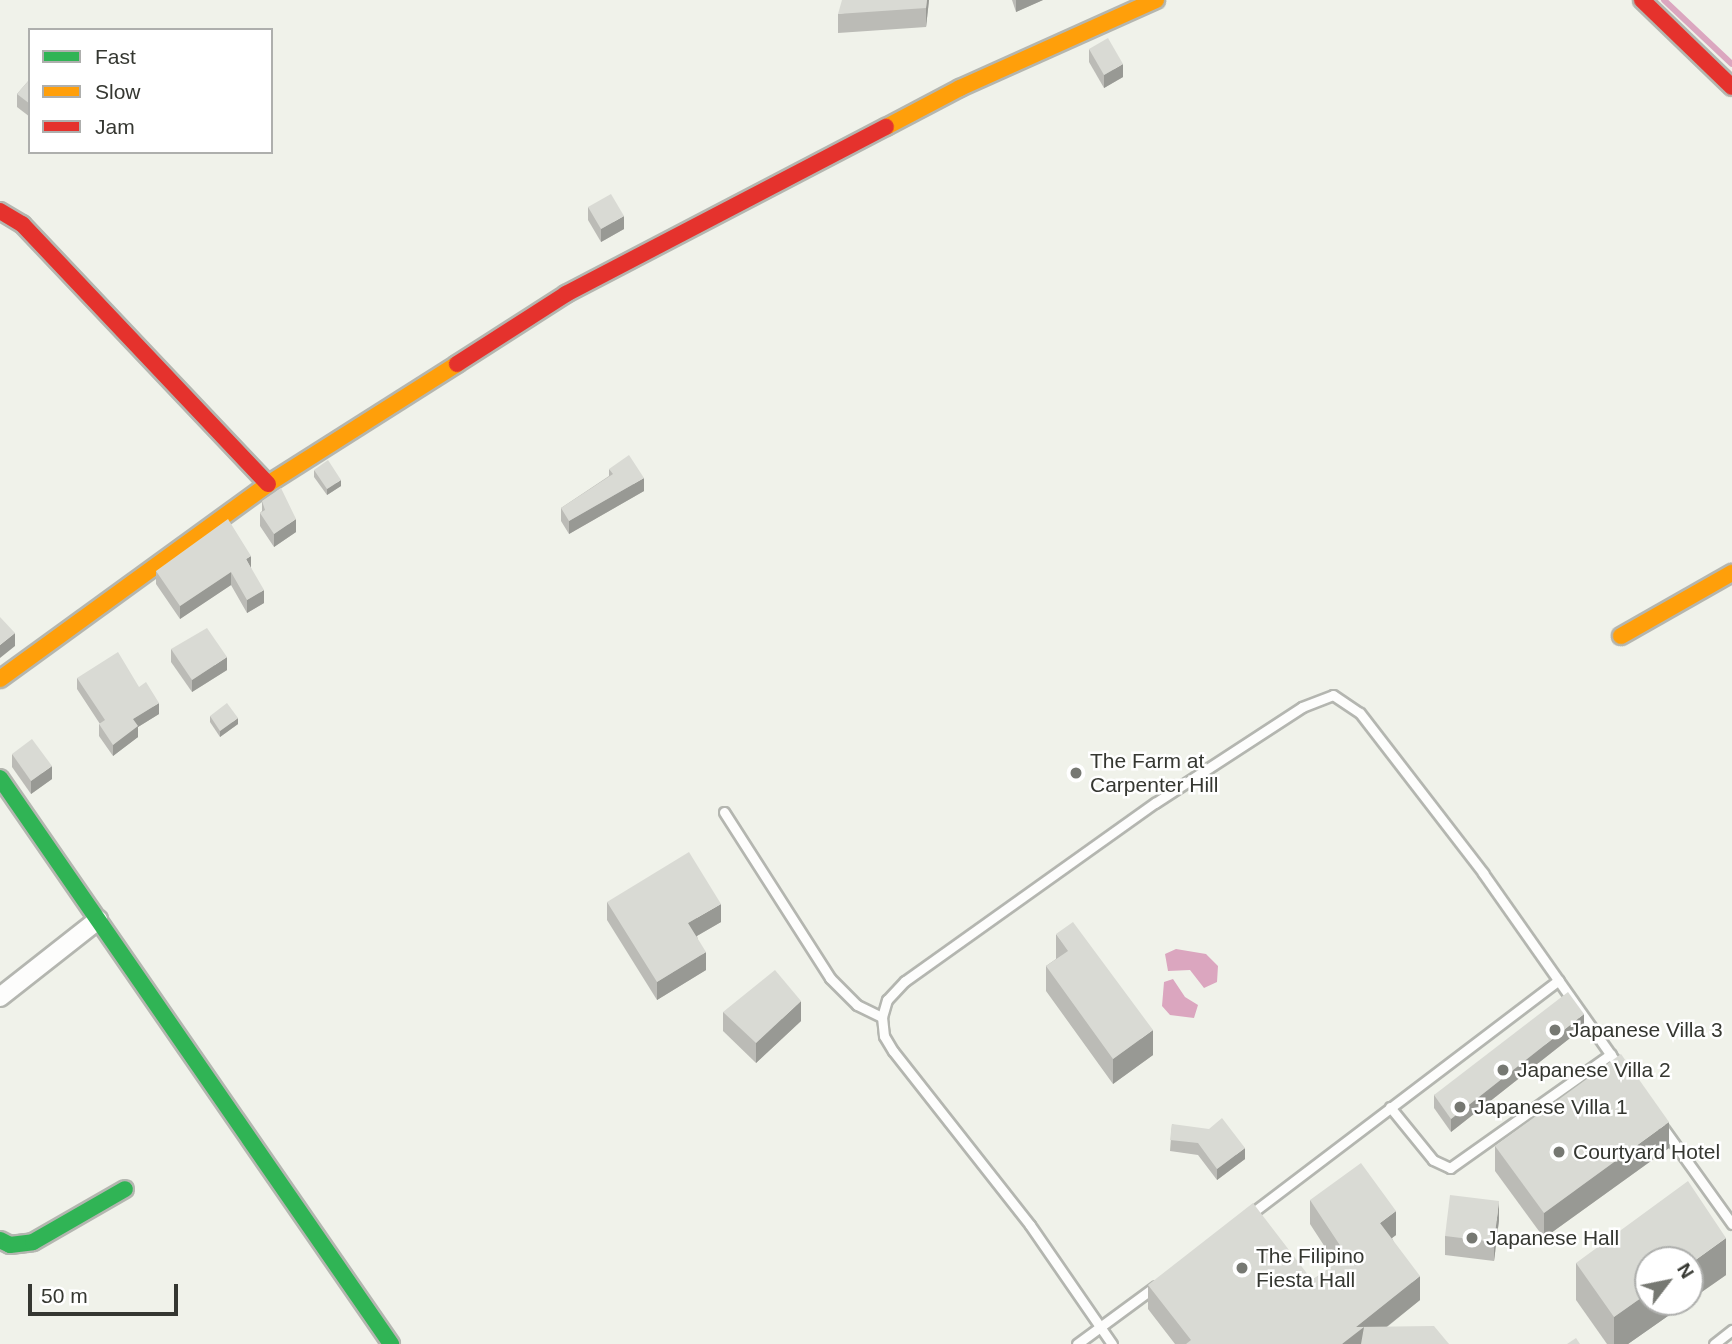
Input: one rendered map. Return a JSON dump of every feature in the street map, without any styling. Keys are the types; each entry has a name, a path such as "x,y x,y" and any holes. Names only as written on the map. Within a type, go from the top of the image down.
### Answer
{"street":[{"path":"0,679 268,484 566,294 960,88 1156,0"},
{"path":"1642,0 1732,87"},
{"path":"0,211 22,224 268,484"},
{"path":"1621,636 1732,573"},
{"path":"0,778 391,1344"},
{"path":"0,997 98,920"},
{"path":"0,1240 10,1245 33,1242 125,1189"}],"lane":[{"path":"1112,1344 1030,1225 893,1051 884,1036 882,1017 887,1000 905,981 1155,803 1302,707 1333,695 1360,713 1559,980 1627,1076"},
{"path":"724,812 830,978 857,1005 882,1017"},
{"path":"1244,1220 1559,980"},
{"path":"1390,1107 1433,1160 1450,1168 1611,1054"},
{"path":"1659,1122 1732,1224"},
{"path":"1077,1344 1167,1277"},
{"path":"1714,1344 1732,1330"}],"shaded area":[{"path":"1176,949 1206,954 1218,966 1217,982 1204,988 1190,970 1168,971 1165,954"},
{"path":"1173,979 1185,997 1198,1005 1194,1018 1170,1015 1162,1006 1164,982"}],"building":[{"path":"842,0 927,0 926,8 838,14"},
{"path":"1108,38 1123,64 1104,75 1089,49"},
{"path":"28,81 28,102 17,94"},
{"path":"611,194 624,216 601,229 588,207"},
{"path":"629,455 644,478 569,521 561,508 613,474 609,469"},
{"path":"328,460 341,480 327,489 314,470"},
{"path":"281,488 296,519 274,534 260,513 265,510 262,501"},
{"path":"228,519 251,556 246,559 264,590 247,600 231,572 180,606 156,571"},
{"path":"0,617 15,633 0,645"},
{"path":"207,628 227,657 192,680 171,649"},
{"path":"118,652 139,687 146,682 159,703 133,719 138,726 113,745 99,724 105,720 77,678"},
{"path":"227,703 238,718 220,731 210,716"},
{"path":"32,739 52,766 31,781 12,754"},
{"path":"689,852 721,904 688,923 706,952 657,982 607,902"},
{"path":"1073,922 1153,1030 1113,1059 1046,966 1068,951 1056,934"},
{"path":"775,970 801,1001 756,1043 723,1012"},
{"path":"1568,992 1584,1014 1451,1119 1434,1095"},
{"path":"1621,1054 1669,1122 1544,1213 1495,1146"},
{"path":"1222,1118 1245,1148 1217,1169 1198,1143 1170,1140 1172,1124 1209,1129"},
{"path":"1361,1163 1396,1211 1380,1223 1420,1276 1356,1327 1434,1326 1449,1344 1361,1344 1364,1327 1342,1344 1186,1344 1191,1340 1148,1285 1253,1203 1312,1280 1347,1256 1310,1200"},
{"path":"1688,1181 1726,1238 1704,1254 1704,1246 1634,1246 1634,1303 1614,1317 1576,1263"},
{"path":"1450,1195 1499,1201 1494,1242 1445,1236"},
{"path":"1576,1338 1580,1344 1567,1344"}],"waterway":[{"path":"1664,0 1732,64"}],"traffic: fast":[{"path":"0,778 391,1344"},
{"path":"0,1240 10,1245 33,1242 125,1189"}],"traffic: slow":[{"path":"886,127 960,88 1156,0"},
{"path":"0,679 268,484 457,364"},
{"path":"1621,636 1732,573"}],"traffic: jam":[{"path":"1642,0 1732,87"},
{"path":"457,364 566,294 886,127"},
{"path":"0,211 22,224 268,484"}],"place":[{"name":"The Farm at Carpenter Hill","path":"1076,773"},
{"name":"Japanese Villa 3","path":"1555,1030"},
{"name":"Japanese Villa 2","path":"1503,1070"},
{"name":"Japanese Villa 1","path":"1460,1107"},
{"name":"Courtyard Hotel","path":"1559,1152"},
{"name":"Japanese Hall","path":"1472,1238"},
{"name":"The Filipino Fiesta Hall","path":"1242,1268"}]}
